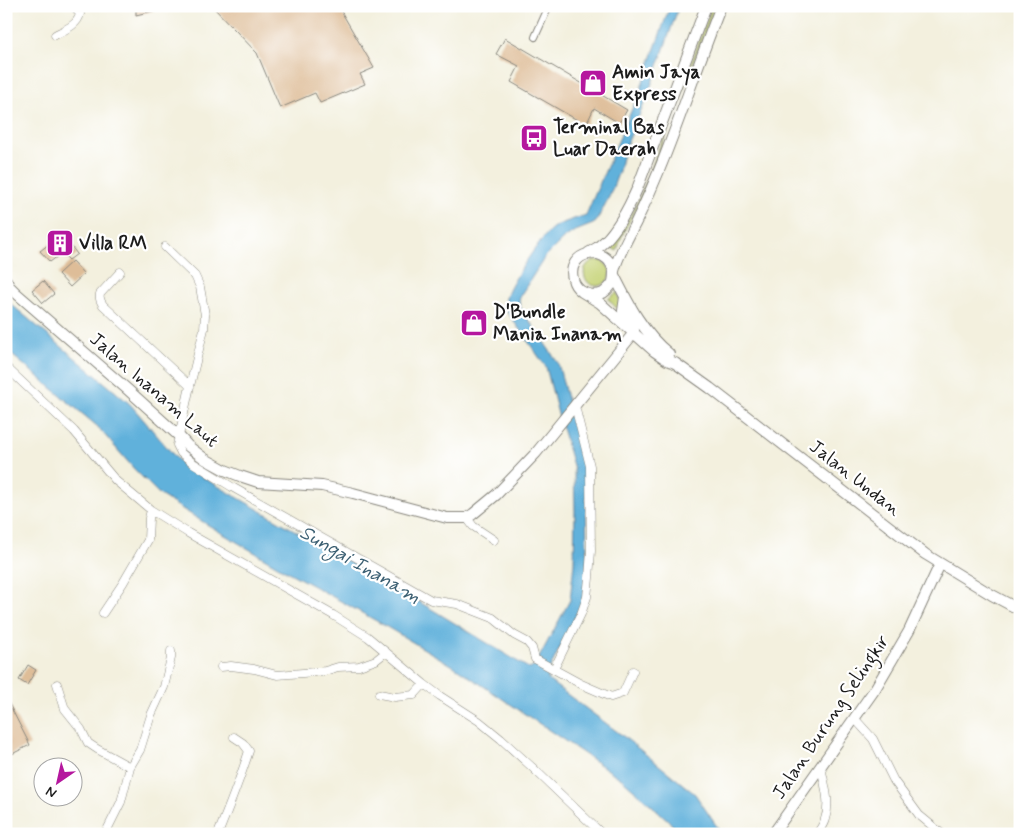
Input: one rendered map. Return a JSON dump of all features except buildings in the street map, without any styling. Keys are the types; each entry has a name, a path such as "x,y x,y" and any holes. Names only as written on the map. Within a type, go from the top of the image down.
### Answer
{"street":[{"path":"55,35 80,19 80,14 74,6"},
{"path":"535,37 549,6"},
{"path":"706,6 630,204 604,243 579,258 572,269 572,276 577,288 589,295 603,293 613,282 614,273 623,248 650,191 721,6"},
{"path":"165,247 195,276 200,288 205,315 204,329 177,445 181,453 193,463 232,486 431,600 457,604 493,618 514,635 527,642 532,648 535,659 581,684 611,697 623,693 633,671"},
{"name":"Jalan Undan","path":"588,254 594,253 606,257 625,297 641,324 675,362 940,564 1020,610"},
{"path":"120,272 100,294 100,302 190,386"},
{"name":"Jalan Inanam Laut","path":"7,284 127,389 188,446 205,459 225,470 258,482 322,486 447,518 467,518"},
{"name":"Jalan Undan","path":"582,292 600,303 654,351 667,360 675,362"},
{"path":"494,540 473,526 467,518 508,483 536,453 633,334 634,328 623,311 625,297"},
{"path":"6,367 74,431 116,481 151,510 368,637 424,684 479,721 501,739 602,834"},
{"path":"554,669 581,614 587,597 589,578 591,551 590,466 575,406"},
{"path":"103,613 148,540 148,518 151,510"},
{"name":"Jalan Burung Selingkir","path":"773,834 875,689 909,631 940,564"},
{"path":"221,667 231,666 254,669 277,675 325,671 338,667 359,666 376,660 386,652"},
{"path":"105,834 121,802 130,767 140,750 151,715 164,687 171,654"},
{"path":"57,684 65,709 81,729 88,743 130,767"},
{"path":"379,694 395,697 414,695 424,684"},
{"path":"855,720 873,739 894,781 919,816 942,834"},
{"path":"218,834 240,781 248,751 243,743 234,736"},
{"path":"817,834 825,819 827,796 821,767"}],"green space":[{"path":"712,6 715,6 641,200 621,238 617,251 608,246 625,224 646,183"},
{"path":"597,260 606,264 610,273 606,282 597,286 588,282 584,273 588,264"},
{"path":"617,292 622,307 632,325 608,299"}],"water":[{"path":"670,6 679,6 647,97 623,153 619,171 610,195 596,222 573,232 545,257 520,296 519,302 521,308 558,363 586,473 587,564 584,593 581,605 548,672 548,680 623,736 695,794 722,834 680,834 668,820 623,780 455,667 281,568 160,495 135,470 97,426 6,350 6,300 130,404 177,459 190,470 433,610 530,669 535,665 570,600 574,563 574,469 546,367 508,313 506,298 519,272 549,232 557,225 586,215 639,93"}],"place":[{"name":"Amin Jaya Express","path":"593,83"},
{"name":"Terminal Bas Luar Daerah","path":"534,138"},
{"name":"Villa RM","path":"60,243"},
{"name":"D'Bundle Mania Inanam","path":"474,323"}],"water label":[{"name":"Sungai Inanam","path":"360,565"}]}
